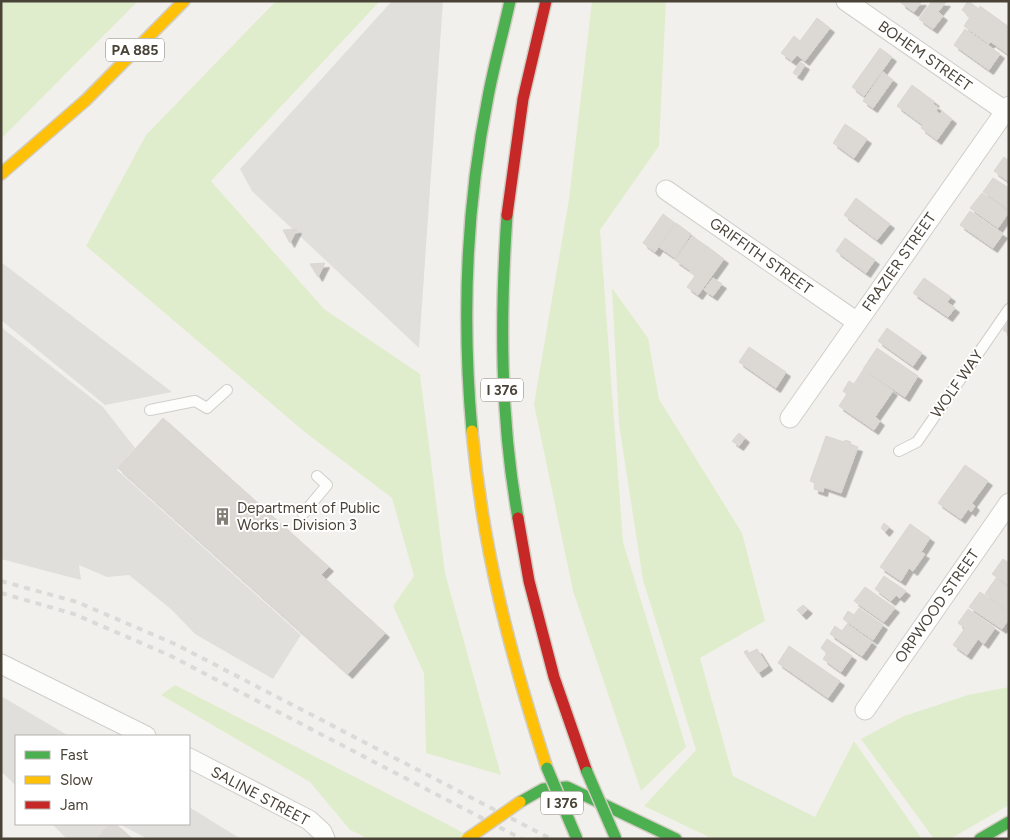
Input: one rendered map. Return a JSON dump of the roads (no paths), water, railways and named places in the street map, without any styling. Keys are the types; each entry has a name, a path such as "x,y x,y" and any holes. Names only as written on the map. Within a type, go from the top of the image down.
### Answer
{"main road":[{"name":"PA 885","path":"1,174 86,100 184,1"},
{"name":"I 376","path":"510,1 490,79 475,178 466,281 467,383 476,484 493,584 518,684 547,768 577,839"},
{"name":"I 376","path":"546,1 525,86 509,183 502,282 502,391 510,480 529,587 552,674 587,772 616,839"},
{"path":"467,839 520,802 543,789 567,787 676,839"},
{"path":"980,839 1009,822"}],"street":[{"name":"BOHEM STREET","path":"846,1 1007,108"},
{"name":"FRAZIER STREET","path":"790,418 1007,108"},
{"name":"GRIFFITH STREET","path":"666,190 857,322"},
{"name":"ORPWOOD STREET","path":"865,710 1009,503"},
{"path":"1,664 144,735"},
{"name":"SALINE STREET","path":"190,759 309,820 322,832 325,839"}],"lane":[{"name":"WOLF WAY","path":"899,452 917,442 1009,309"},
{"path":"150,410 195,401 207,408 227,390"},
{"path":"302,514 327,485 317,476"}],"railway":[{"path":"1,581 77,602 175,644 551,839"},
{"path":"1,593 74,614 169,655 522,839"}],"place":[{"name":"Department of Public Works - Division 3","path":"223,517"}]}
